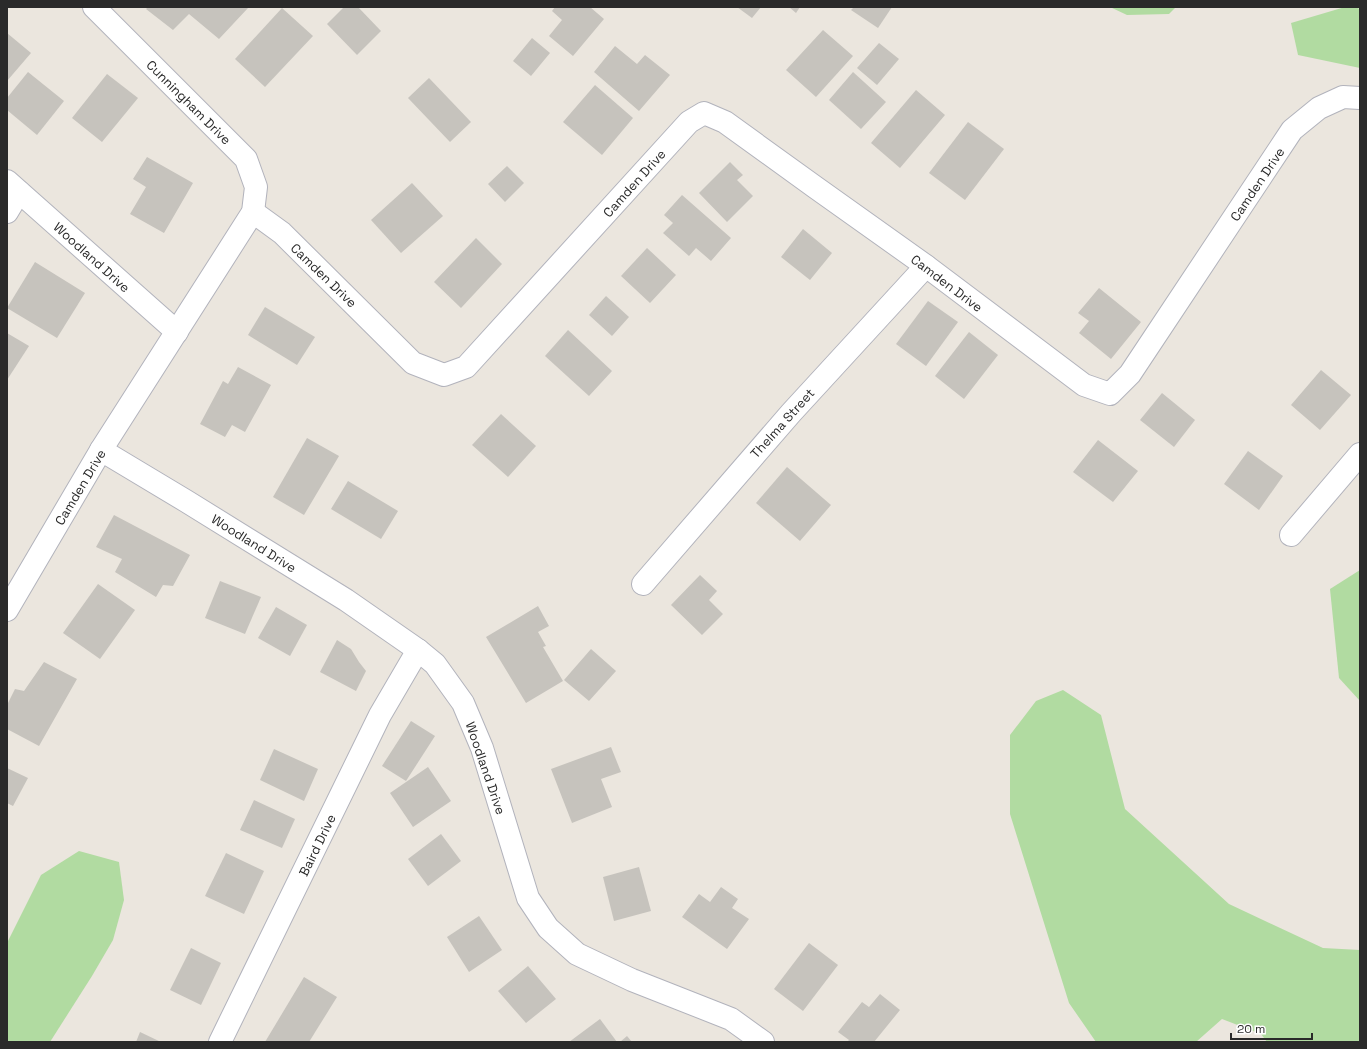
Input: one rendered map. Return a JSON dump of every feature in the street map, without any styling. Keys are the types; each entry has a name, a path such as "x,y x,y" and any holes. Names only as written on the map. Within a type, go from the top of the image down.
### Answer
{"street":[{"name":"Cunningham Drive","path":"94,7 246,159 256,188 253,212"},
{"name":"Camden Drive","path":"7,610 101,450 253,212 282,233 413,363 444,375 466,368 689,122 704,113 725,122 926,266 1084,386 1110,394 1130,374 1292,130 1319,108 1343,97 1360,98"},
{"path":"7,212 13,187"},
{"name":"Woodland Drive","path":"13,187 177,332"},
{"name":"Thelma Street","path":"642,584 791,413 926,266"},
{"name":"Woodland Drive","path":"101,450 346,600 418,650 435,664 463,703 482,748 528,898 548,928 577,954 632,980 731,1019 763,1042"},
{"path":"1291,535 1360,454"},
{"name":"Baird Drive","path":"220,1042 380,715 418,650"}],"green space":[{"path":"1110,7 1176,7 1169,14 1127,15"},
{"path":"1345,7 1355,7 1360,9 1360,68 1298,55 1291,23"},
{"path":"1360,570 1360,701 1339,678 1330,589"},
{"path":"1063,690 1101,715 1125,809 1229,904 1323,948 1360,950 1360,1042 1267,1042 1261,1034 1222,1019 1196,1042 1096,1042 1069,1003 1010,814 1010,735 1036,701"},
{"path":"79,851 119,862 124,900 113,940 50,1042 7,1042 7,943 41,875"}],"building":[{"path":"148,7 248,8 219,39 189,14 173,30 146,9"},
{"path":"344,7 358,7 381,31 357,55 327,24"},
{"path":"555,7 590,7 604,19 573,56 549,36 562,20 552,11"},
{"path":"737,7 761,7 752,18"},
{"path":"789,7 800,7 796,13"},
{"path":"854,7 892,7 878,28 851,10"},
{"path":"282,8 313,36 265,87 235,59"},
{"path":"823,30 853,56 816,97 786,70"},
{"path":"7,33 31,53 7,81"},
{"path":"532,38 550,53 531,76 513,61"},
{"path":"879,43 899,59 877,85 857,68"},
{"path":"615,46 637,64 645,55 670,75 639,111 594,72"},
{"path":"28,72 64,101 37,135 7,110 7,98"},
{"path":"853,72 886,102 861,129 829,100"},
{"path":"107,74 138,98 102,142 72,118"},
{"path":"429,78 471,122 450,142 408,98"},
{"path":"595,85 633,118 602,155 563,122"},
{"path":"916,90 945,115 900,168 871,143"},
{"path":"968,122 1004,149 965,200 929,173"},
{"path":"147,157 193,183 164,233 130,214 146,187 133,179"},
{"path":"730,162 743,175 737,180 753,196 727,222 699,193"},
{"path":"507,166 524,183 505,202 488,184"},
{"path":"412,183 443,216 401,253 371,220"},
{"path":"682,195 731,238 711,261 696,248 689,256 663,233 673,223 664,215"},
{"path":"803,229 832,253 810,280 781,257"},
{"path":"476,238 502,264 461,308 434,282"},
{"path":"647,248 676,275 650,303 621,276"},
{"path":"35,262 85,293 57,338 7,308"},
{"path":"1099,288 1141,322 1111,359 1079,333 1089,321 1078,313"},
{"path":"606,296 629,317 612,336 589,315"},
{"path":"928,301 958,322 926,366 896,344"},
{"path":"265,307 315,337 297,365 248,335"},
{"path":"568,330 612,371 589,396 545,356"},
{"path":"969,332 998,355 964,399 935,376"},
{"path":"7,333 29,346 7,380"},
{"path":"238,367 271,385 245,432 232,425 225,437 200,424 223,381 228,384"},
{"path":"1321,370 1351,395 1320,430 1291,405"},
{"path":"1162,393 1195,420 1174,447 1140,420"},
{"path":"501,414 536,446 508,477 472,445"},
{"path":"307,438 339,456 304,515 273,497"},
{"path":"1098,440 1138,471 1113,502 1073,472"},
{"path":"1248,451 1283,476 1259,510 1224,484"},
{"path":"787,467 831,505 800,541 756,503"},
{"path":"348,481 398,511 381,539 331,509"},
{"path":"114,515 190,555 173,586 163,585 156,597 115,572 122,559 96,547"},
{"path":"700,575 717,591 709,600 723,614 702,635 671,605"},
{"path":"220,581 261,597 245,634 205,618"},
{"path":"98,584 135,610 100,659 63,633"},
{"path":"538,606 549,626 538,632 546,646 543,647 563,681 526,703 486,637"},
{"path":"276,607 307,625 290,656 258,638"},
{"path":"337,640 351,649 366,671 356,691 320,672"},
{"path":"591,649 616,671 589,701 564,680"},
{"path":"44,662 77,679 39,746 7,729 7,705 15,689 24,691"},
{"path":"411,721 435,736 406,781 382,766"},
{"path":"611,747 621,772 601,779 612,807 572,823 551,769"},
{"path":"274,749 318,769 304,801 260,780"},
{"path":"428,767 451,801 413,827 390,793"},
{"path":"7,768 28,778 13,806 7,803"},
{"path":"254,800 295,819 282,848 240,830"},
{"path":"441,834 461,861 428,886 408,859"},
{"path":"226,853 264,871 244,914 205,896"},
{"path":"639,867 651,911 614,921 603,877"},
{"path":"721,887 738,899 732,908 749,919 727,949 682,917 699,894 710,902"},
{"path":"479,916 502,950 469,972 447,937"},
{"path":"809,943 838,965 803,1011 774,989"},
{"path":"191,948 221,963 201,1005 170,990"},
{"path":"528,966 556,999 526,1023 498,991"},
{"path":"304,977 337,997 309,1042 265,1042"},
{"path":"880,994 900,1010 874,1042 847,1042 849,1040 838,1032 862,1002 869,1007"},
{"path":"600,1019 617,1042 569,1042"},
{"path":"140,1032 161,1042 136,1042"},
{"path":"627,1036 632,1042 620,1042"}]}
